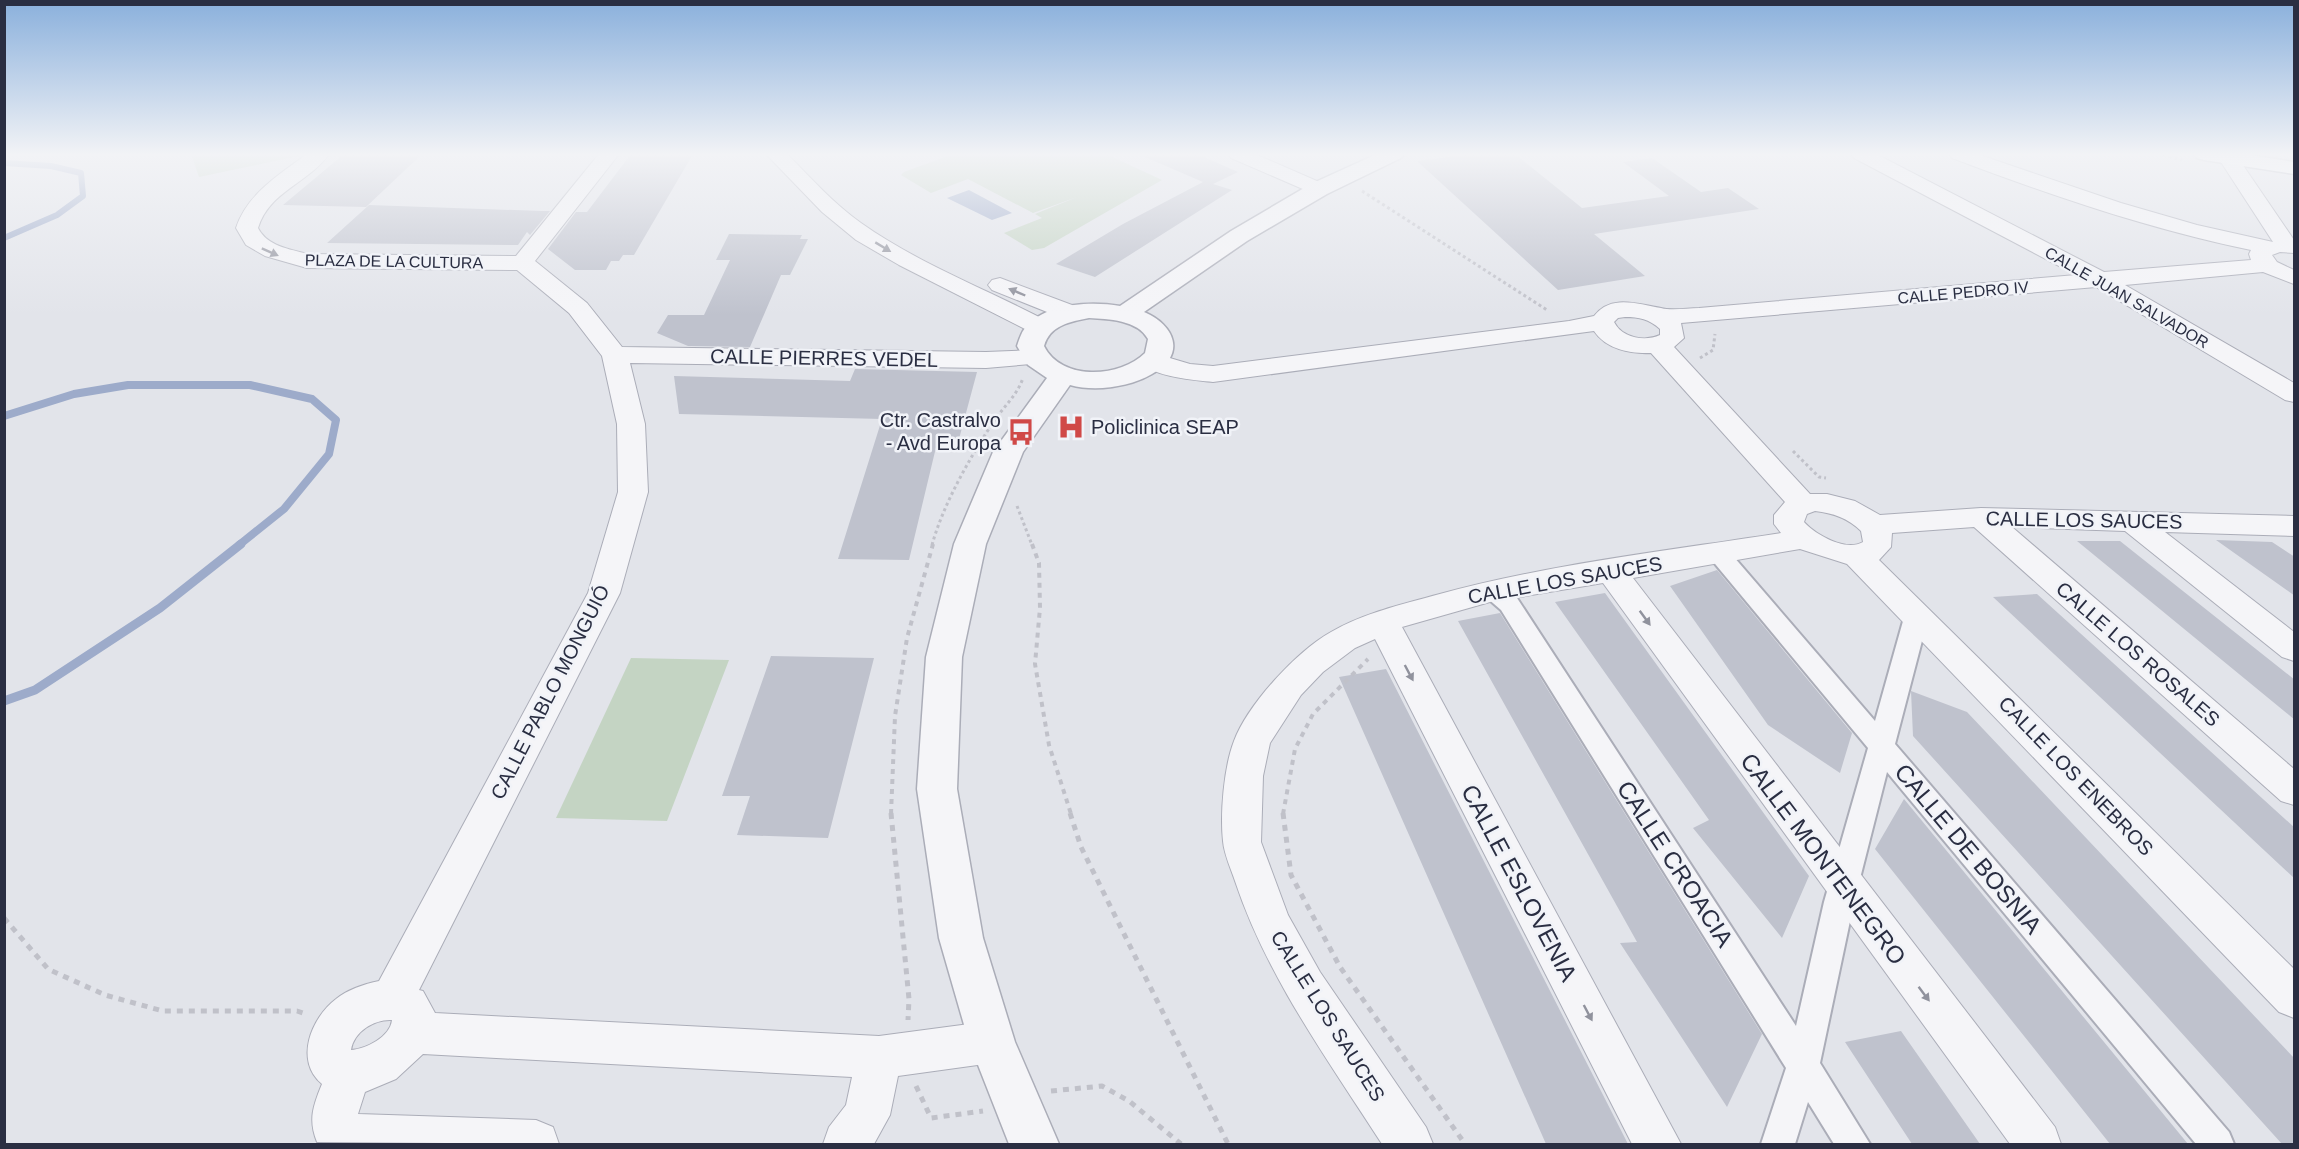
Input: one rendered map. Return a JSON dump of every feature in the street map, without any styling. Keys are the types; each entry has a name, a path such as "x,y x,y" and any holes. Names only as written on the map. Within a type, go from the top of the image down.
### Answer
{"street":[{"name":"PLAZA DE LA CULTURA","path":"256,208 247,219 246,231 258,246 278,255 307,261 522,263"},
{"path":"522,263 566,208"},
{"path":"830,208 863,235 911,262 1040,327"},
{"path":"864,208 884,224 922,246 991,281 1071,313"},
{"path":"1125,314 1239,236 1287,208"},
{"name":"CALLE JUAN SALVADOR","path":"1963,208 2099,279 2295,394"},
{"path":"2108,208 2281,253"},
{"path":"2256,208 2295,277"},
{"name":"CALLE PEDRO IV","path":"1153,361 1187,372 1213,374 1569,328 1602,322 1609,313 1627,309 1659,316 1721,313 2099,279 2281,253"},
{"name":"CALLE PABLO MONGUIÓ","path":"402,1016 604,593 633,492 631,424 615,355 578,308 538,273 522,263"},
{"path":"1089,310 1125,314 1142,320 1154,328 1160,339 1160,350 1153,361 1124,376 1104,380 1048,367 1030,347 1033,336 1040,327 1071,313 1089,310"},
{"path":"1659,316 1672,327 1674,333 1672,338 1677,355 1803,504 1794,508 1790,514 1790,522 1803,539"},
{"path":"1602,322 1607,333 1625,342 1677,355"},
{"name":"CALLE PIERRES VEDEL","path":"615,355 986,360 1048,367"},
{"path":"1034,1144 992,1042 961,938 937,789 944,657 970,544 1008,452 1048,367"},
{"name":"CALLE LOS ENEBROS","path":"1803,504 1814,502 1840,505 1864,517 1865,540 1917,614 2295,998"},
{"name":"CALLE LOS SAUCES","path":"1409,1144 1305,986 1269,921 1242,842 1244,776 1252,741 1289,686 1311,663 1343,640 1377,639 1490,591 1803,539 1828,552 1865,540 1981,517 2132,521 2289,529"},
{"name":"CALLE LOS ROSALES","path":"1981,517 2295,790"},
{"path":"2132,521 2295,649"},
{"name":"CALLE DE BOSNIA","path":"1719,554 2217,1144"},
{"name":"CALLE MONTENEGRO","path":"1611,571 1844,887 2038,1144"},
{"name":"CALLE CROACIA","path":"1490,591 1509,604 1853,1144"},
{"path":"1778,1144 1803,1065 1844,887 1917,614"},
{"name":"CALLE ESLOVENIA","path":"1377,639 1657,1144"},
{"path":"402,1016 404,1046 379,1066 350,1072 338,1069 330,1062 328,1051 330,1038 338,1026 363,1005 402,1016 892,1055 992,1042"},
{"path":"846,1144 867,1115 892,1055"},
{"path":"350,1072 335,1110 334,1126 343,1135 357,1138 536,1144"}],"path":[{"path":"1389,208 1564,321 1569,328"},
{"path":"1677,355 1713,350 1716,335 1712,330"},
{"path":"1677,355 1707,366"},
{"path":"986,360 983,371 1015,372 1024,378 1019,390 1002,408 971,456 934,539 907,639 895,716 890,803 909,999 892,1055 931,1119 979,1112 1053,1090 1102,1086 1129,1101 1181,1144"},
{"path":"1787,445 1819,477 1829,479"},
{"path":"1016,495 1018,514 1039,563 1040,608 1035,664 1049,745 1082,847 1228,1144"},
{"path":"1377,639 1313,714 1295,749 1283,812 1291,875 1340,967 1464,1144"},
{"path":"4,918 48,969 105,996 163,1011 297,1011 338,1026"}],"green space":[{"path":"1023,208 1048,208 1033,213"},
{"path":"1051,208 1114,208 1044,248 1032,250 1004,233 1042,218 1035,214"},
{"path":"631,658 729,660 667,821 556,818"}],"water":[{"path":"967,208 1002,208 1012,213 992,220"}],"building":[{"path":"366,208 550,211 530,235 527,232 518,245 327,243"},
{"path":"590,208 662,208 634,255 623,255 619,261 611,261 606,270 575,270 548,249 576,212 587,212"},
{"path":"1154,208 1204,208 1095,277 1056,264"},
{"path":"1468,208 1759,209 1594,234 1645,276 1558,290"},
{"path":"729,234 802,235 800,239 808,239 790,275 781,275 750,347 688,346 657,333 668,315 704,315 730,260 716,260"},
{"path":"855,369 977,372 959,439 938,439 909,560 838,559 882,419 679,414 674,376 850,381"},
{"path":"2216,540 2272,542 2295,557 2295,596"},
{"path":"2077,541 2120,541 2295,680 2295,720"},
{"path":"1717,570 1852,733 1840,773 1768,725 1670,586"},
{"path":"1605,593 1809,876 1782,938 1693,828 1709,820 1555,602"},
{"path":"2037,594 2295,828 2295,879 1993,597"},
{"path":"1500,613 1762,1034 1727,1107 1620,943 1637,942 1458,621"},
{"path":"771,656 874,658 828,838 737,835 750,796 722,796"},
{"path":"1386,669 1628,1144 1546,1144 1339,677"},
{"path":"1911,691 1967,712 2295,1059 2295,1144 2282,1144 1913,736"},
{"path":"1904,799 2188,1144 2110,1144 1875,849"},
{"path":"1901,1031 1980,1144 1912,1144 1845,1042"}],"waterway":[{"path":"4,238 57,215 67,208"},
{"path":"4,416 74,394 128,385 250,385 312,399 336,420 329,454 284,509 239,545"},
{"path":"4,701 35,690 160,608 241,544"}],"place":[{"name":"Policlinica SEAP","path":"1071,427"},
{"name":"Ctr. Castralvo - Avd Europa","path":"1021,432"}]}
